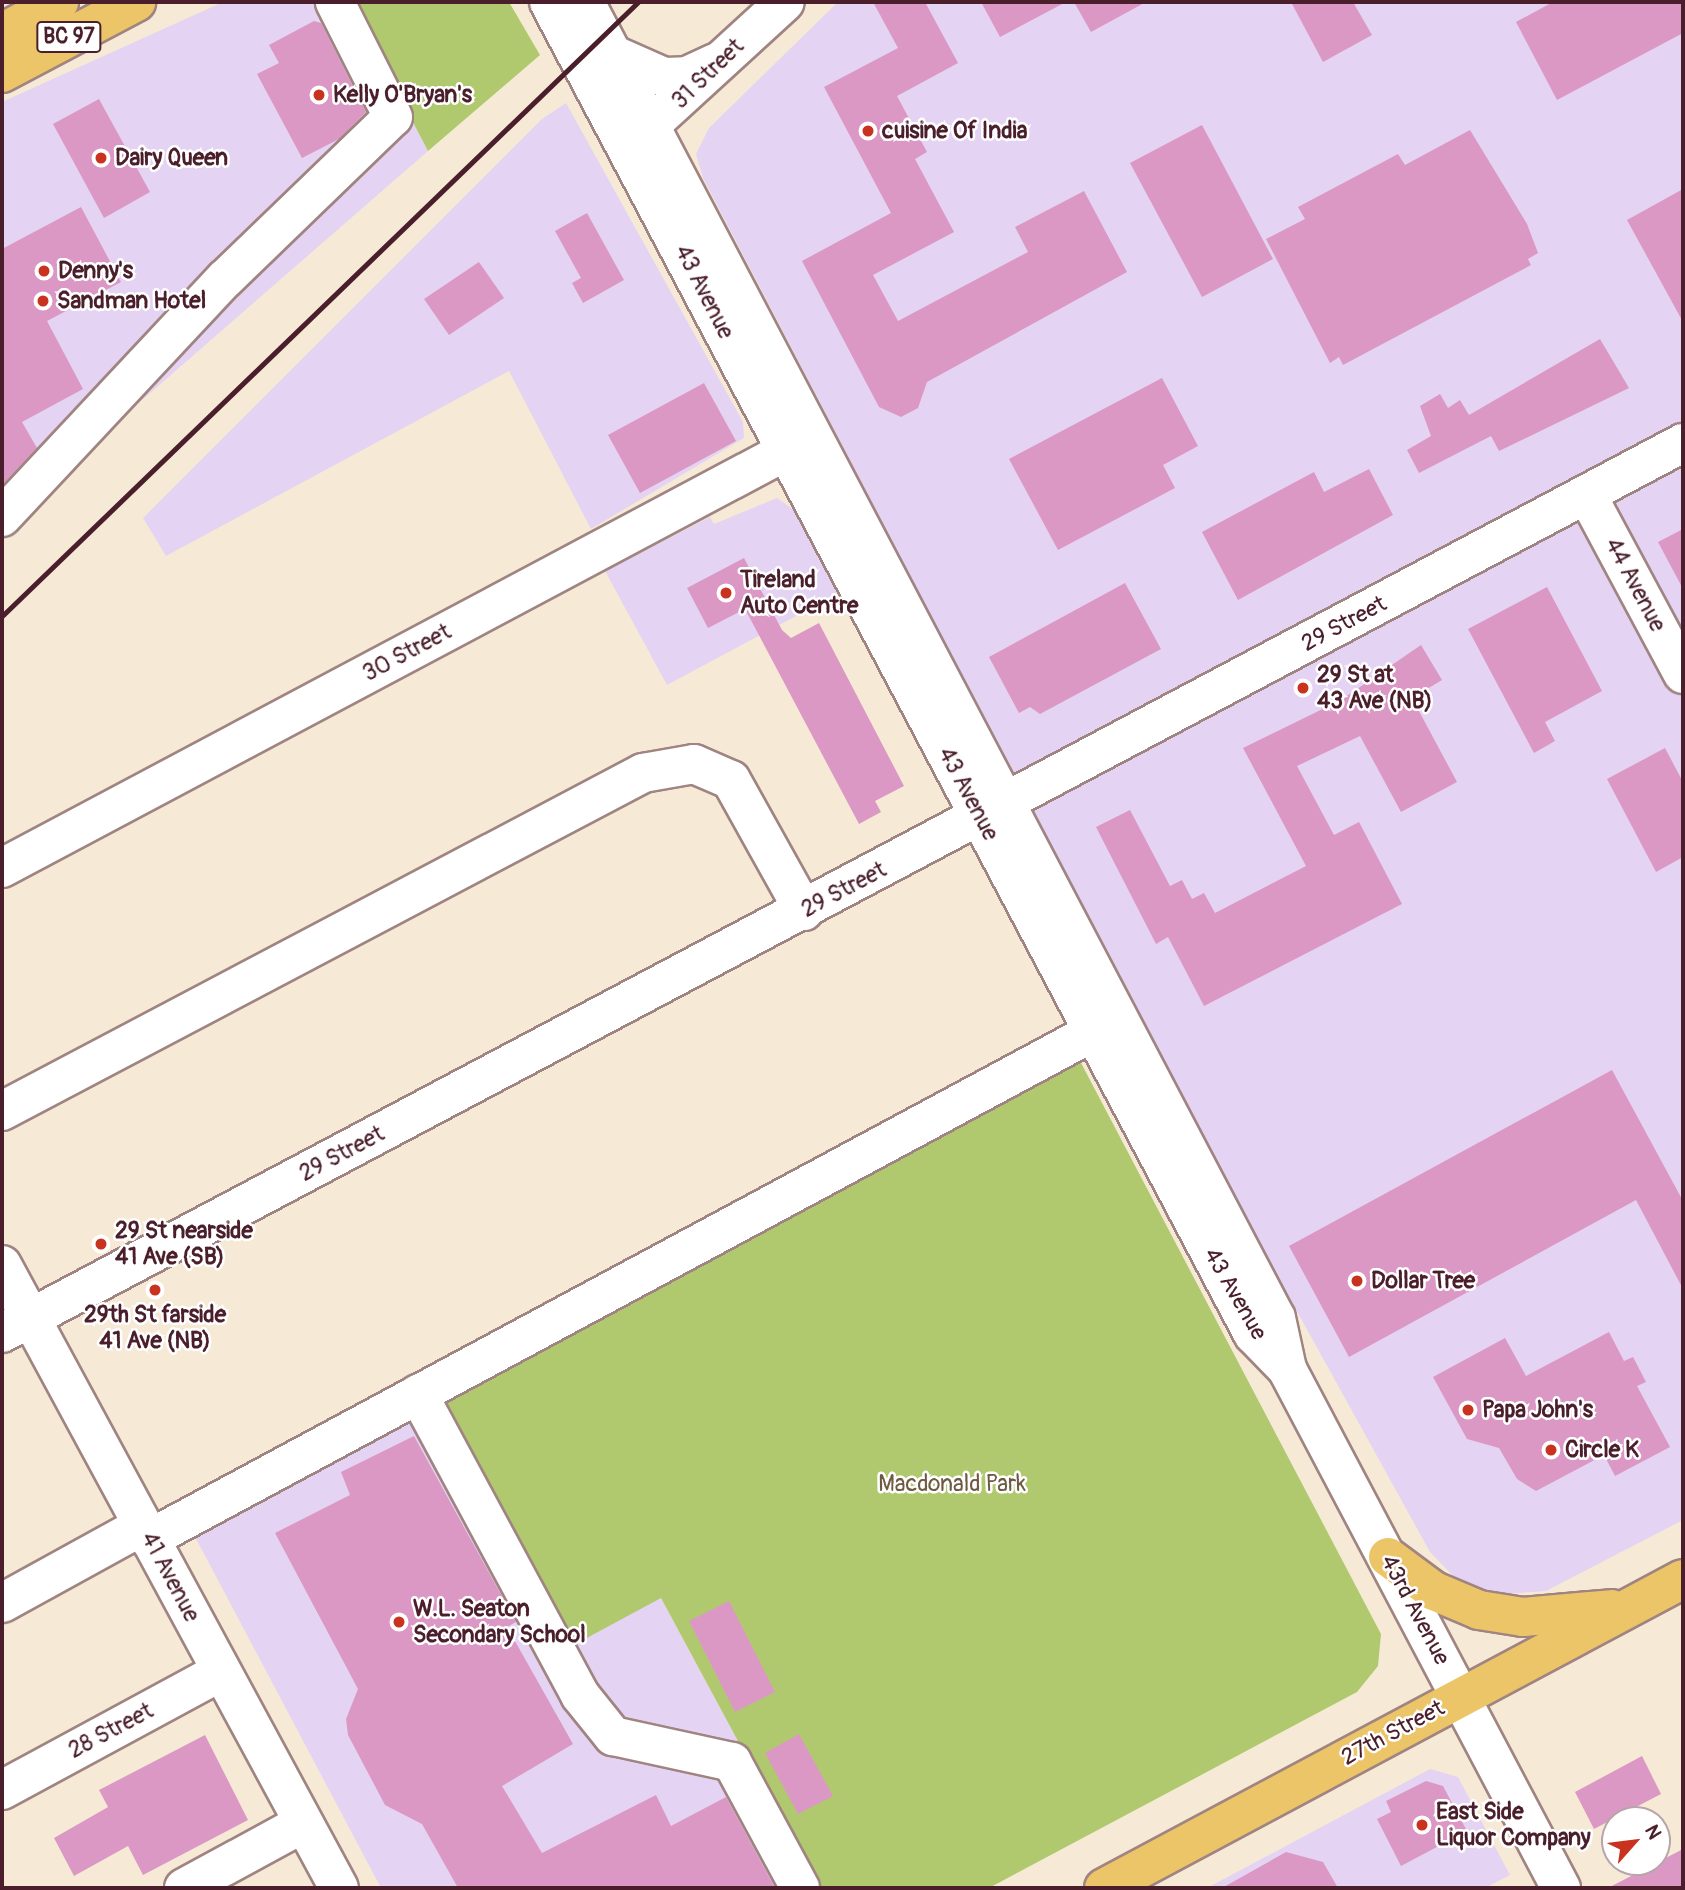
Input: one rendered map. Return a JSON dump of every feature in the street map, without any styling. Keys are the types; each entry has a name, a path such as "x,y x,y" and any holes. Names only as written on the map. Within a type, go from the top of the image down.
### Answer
{"main road":[{"name":"BC 97","path":"2,33 59,2"},
{"name":"BC 97","path":"2,72 136,2"},
{"path":"1388,1557 1434,1591 1479,1610 1523,1617 1628,1608"},
{"name":"27th Street","path":"1104,1888 1683,1579"}],"street":[{"path":"2,517 225,279 393,117 335,2"},
{"name":"43 Avenue","path":"549,2 640,136 799,445 995,810 1276,1318 1287,1369"},
{"name":"43 Avenue","path":"585,2 614,55 640,136"},
{"name":"31 Street","path":"640,136 785,2"},
{"path":"614,55 664,77 687,76 723,59"},
{"name":"29 Street","path":"16,1325 995,810 1683,443"},
{"name":"30 Street","path":"2,868 799,445"},
{"name":"44 Avenue","path":"1587,495 1683,674"},
{"path":"2,1111 643,774 694,764 731,780 804,911"},
{"name":"43 Avenue","path":"995,810 1095,1031 1253,1334 1287,1369"},
{"path":"2,1602 418,1394 1095,1031"},
{"name":"41 Avenue","path":"2,1265 16,1325 145,1532 339,1888"},
{"name":"43rd Avenue","path":"1287,1369 1561,1888"},
{"path":"418,1394 580,1695 613,1736 732,1762 800,1888"},
{"name":"28 Street","path":"2,1790 220,1672"},
{"path":"184,1888 302,1824"}],"shaded area":[{"path":"223,2 350,2 428,151 2,522 2,102"},
{"path":"838,2 1683,2 1683,1520 1546,1591 1505,1594 1459,1582 1430,1552 1225,1181 703,178 696,154 709,128"},
{"path":"566,103 743,422 744,438 591,529 509,371 166,556 143,518 542,119"},
{"path":"777,498 794,510 839,593 667,685 605,571 710,517 714,524"},
{"name":"W.L. Seaton Secondary School","path":"438,1400 661,1598 817,1888 381,1888 193,1533"},
{"path":"1430,1769 1458,1777 1510,1875 1485,1888 1207,1888"}],"green space":[{"path":"350,2 509,2 540,55 428,151"},
{"name":"Macdonald Park","path":"1080,1061 1381,1634 1378,1666 1357,1692 989,1888 817,1888 661,1598 570,1647 438,1400"}],"building":[{"path":"873,2 925,2 958,63 897,96 927,152 915,159 954,232 873,275 898,321 1028,252 1015,227 1084,191 1127,272 927,382 918,408 901,417 879,407 802,261 891,213 824,87 898,48"},
{"path":"981,2 1066,2 1000,37"},
{"path":"1074,2 1146,2 1091,32"},
{"path":"1291,2 1353,2 1372,35 1323,62"},
{"path":"1553,2 1683,2 1683,33 1557,100 1516,22"},
{"name":"Kelly O'Bryan's","path":"314,21 321,23 366,112 339,139 302,158 257,74 279,63 269,45"},
{"name":"Dairy Queen","path":"99,99 150,192 104,218 53,124"},
{"path":"1202,125 1273,259 1202,297 1130,163"},
{"path":"1470,130 1527,224 1538,253 1528,259 1531,265 1343,365 1339,357 1330,363 1266,239 1305,219 1298,207 1398,154 1405,165"},
{"path":"1683,189 1683,322 1627,220"},
{"name":"Sandman Hotel","path":"81,207 121,282 47,321 83,389 22,422 37,448 2,485 2,249"},
{"path":"587,213 624,280 583,303 572,283 581,278 555,231"},
{"path":"479,262 504,298 449,335 424,299"},
{"path":"1600,339 1629,388 1499,451 1491,436 1419,473 1407,450 1431,436 1420,406 1440,394 1448,408 1460,400 1469,415"},
{"path":"1162,378 1198,446 1163,465 1175,488 1058,550 1009,459"},
{"path":"704,383 736,441 640,493 608,435"},
{"path":"1369,469 1393,515 1238,600 1202,532 1314,472 1324,492"},
{"path":"1683,529 1683,589 1658,542"},
{"path":"744,558 782,630 791,638 819,623 904,786 875,801 881,812 859,824 745,609 708,628 687,588"},
{"path":"1125,583 1161,649 1040,714 1030,707 1019,713 989,657"},
{"path":"1547,587 1602,691 1545,722 1555,741 1534,753 1468,629"},
{"path":"1421,645 1442,680 1412,698 1457,782 1401,812 1360,736 1297,766 1334,835 1359,822 1402,904 1204,1006 1168,937 1156,944 1096,827 1130,810 1170,886 1182,880 1192,899 1204,893 1215,913 1306,866 1243,748 1341,700"},
{"path":"1665,748 1683,782 1683,857 1656,872 1607,779"},
{"path":"1612,1070 1683,1201 1683,1289 1636,1200 1349,1357 1289,1246"},
{"path":"1609,1332 1624,1361 1633,1357 1646,1382 1637,1386 1670,1447 1615,1476 1604,1455 1536,1491 1517,1479 1499,1448 1467,1439 1433,1377 1505,1338 1526,1376"},
{"path":"414,1436 516,1622 507,1627 573,1744 502,1786 542,1853 656,1795 671,1826 726,1797 775,1888 458,1888 422,1824 385,1805 348,1735 346,1719 358,1689 275,1533 350,1495 341,1472"},
{"path":"729,1601 775,1692 735,1712 689,1621"},
{"path":"799,1734 833,1796 798,1814 765,1753"},
{"path":"205,1735 248,1820 143,1875 128,1846 74,1876 54,1838 108,1807 99,1790"},
{"path":"1642,1756 1661,1794 1638,1806 1601,1806 1601,1825 1594,1829 1575,1792"},
{"name":"East Side Liquor Company","path":"1426,1781 1443,1786 1467,1831 1401,1866 1377,1819 1391,1812 1386,1801"},
{"path":"1683,1849 1683,1888 1608,1888 1631,1876 1671,1876 1671,1855"},
{"path":"1286,1852 1323,1862 1338,1888 1222,1888"}],"railway":[{"path":"2,616 638,2"}],"place":[{"name":"Kelly O'Bryan's","path":"319,95"},
{"name":"cuisine Of India","path":"868,131"},
{"name":"Dairy Queen","path":"101,158"},
{"name":"Denny's","path":"44,271"},
{"name":"Sandman Hotel","path":"43,301"},
{"name":"Tireland Auto Centre","path":"726,593"},
{"name":"29 St at 43 Ave (NB)","path":"1303,688"},
{"name":"29 St nearside 41 Ave (SB)","path":"101,1244"},
{"name":"Dollar Tree","path":"1357,1281"},
{"name":"29th St farside 41 Ave (NB)","path":"155,1290"},
{"name":"Papa John's","path":"1468,1410"},
{"name":"Circle K","path":"1551,1450"},
{"name":"W.L. Seaton Secondary School","path":"399,1622"},
{"name":"East Side Liquor Company","path":"1422,1825"}]}
